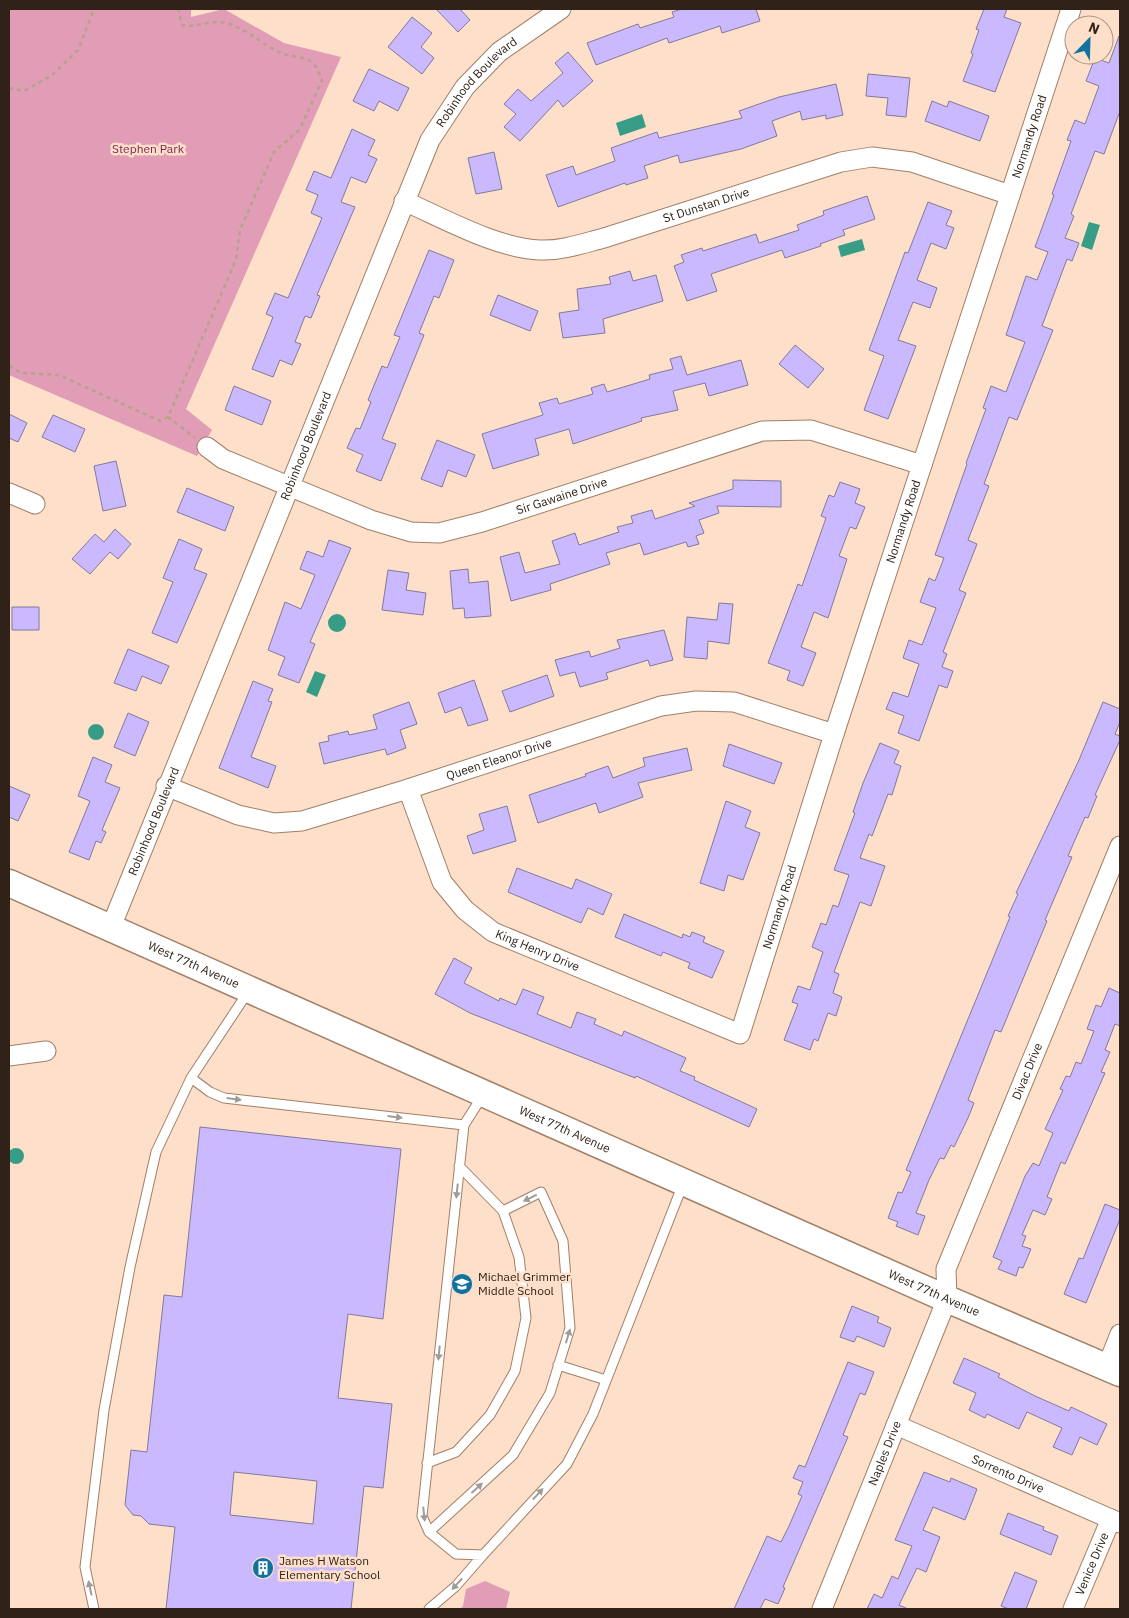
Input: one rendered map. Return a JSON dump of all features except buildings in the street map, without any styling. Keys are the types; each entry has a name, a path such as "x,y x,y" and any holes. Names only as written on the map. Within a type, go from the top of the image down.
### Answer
{"street":[{"name":"Robinhood Boulevard","path":"111,927 166,786 430,140 465,87 499,52 561,9"},
{"name":"Normandy Road","path":"740,1034 834,734 1071,9"},
{"name":"St Dunstan Drive","path":"404,201 495,240 541,250 573,246 604,238 841,162 872,157 912,162 1010,195"},
{"name":"Sir Gawaine Drive","path":"207,447 223,459 371,520 411,532 439,533 482,522 762,430 811,430 922,465"},
{"path":"9,493 35,504"},
{"name":"Queen Eleanor Drive","path":"166,786 238,815 274,823 302,821 408,789 661,706 696,701 734,702 834,734"},
{"name":"King Henry Drive","path":"408,789 442,882 465,910 494,932 740,1034"},
{"name":"Divac Drive","path":"947,1299 946,1269 1120,846"},
{"name":"West 77th Avenue","path":"9,883 947,1299 1113,1370"},
{"path":"9,1056 46,1051"},
{"name":"Naples Drive","path":"822,1609 947,1299"},
{"path":"1113,1370 1120,1334"},
{"name":"Sorrento Drive","path":"896,1425 1116,1521"},
{"name":"Venice Drive","path":"1074,1609 1116,1521"}],"lane":[{"path":"94,1609 85,1566 104,1410 130,1267 156,1152 191,1078 250,989"},
{"path":"191,1078 210,1092 224,1098 464,1125"},
{"path":"482,1555 456,1554 428,1532 422,1516 464,1125 484,1093"},
{"path":"428,1462 456,1452 490,1415 515,1371 526,1318 519,1258 503,1211 459,1166"},
{"path":"429,1609 456,1586 566,1464 594,1414 684,1182"},
{"path":"428,1532 513,1456 550,1393 570,1328 563,1241 541,1192 503,1211"},
{"path":"558,1366 606,1380"}],"path":[{"path":"9,88 24,91 51,76 78,50 94,9"},
{"path":"9,366 22,373 59,375 160,421 168,417 236,260 240,230 274,152 300,129 322,80 318,69 310,61 287,56 274,50 231,24 218,22 193,27 182,25 178,9"},
{"path":"168,417 207,447"}],"green space":[{"name":"Stephen Park","path":"9,9 191,9 191,17 224,9 284,43 341,57 186,409 212,430 197,456 9,375"},
{"path":"485,1581 510,1592 506,1609 460,1609 463,1606 466,1589"}],"water":[{"path":"642,114 646,127 620,136 616,123"},
{"path":"1089,222 1100,225 1092,250 1081,246"},
{"path":"862,239 865,250 841,257 838,246"},
{"path":"333,614 341,614 346,619 344,630 333,632 328,627 328,619"},
{"path":"315,671 326,675 317,697 306,692"},
{"path":"93,724 99,724 104,729 102,738 93,740 88,735 88,729"},
{"path":"16,1148 22,1150 24,1156 22,1162 16,1164 10,1162 8,1156 10,1150"}],"place":[{"name":"Michael Grimmer Middle School","path":"462,1284"},
{"name":"James H Watson Elementary School","path":"263,1568"}]}
